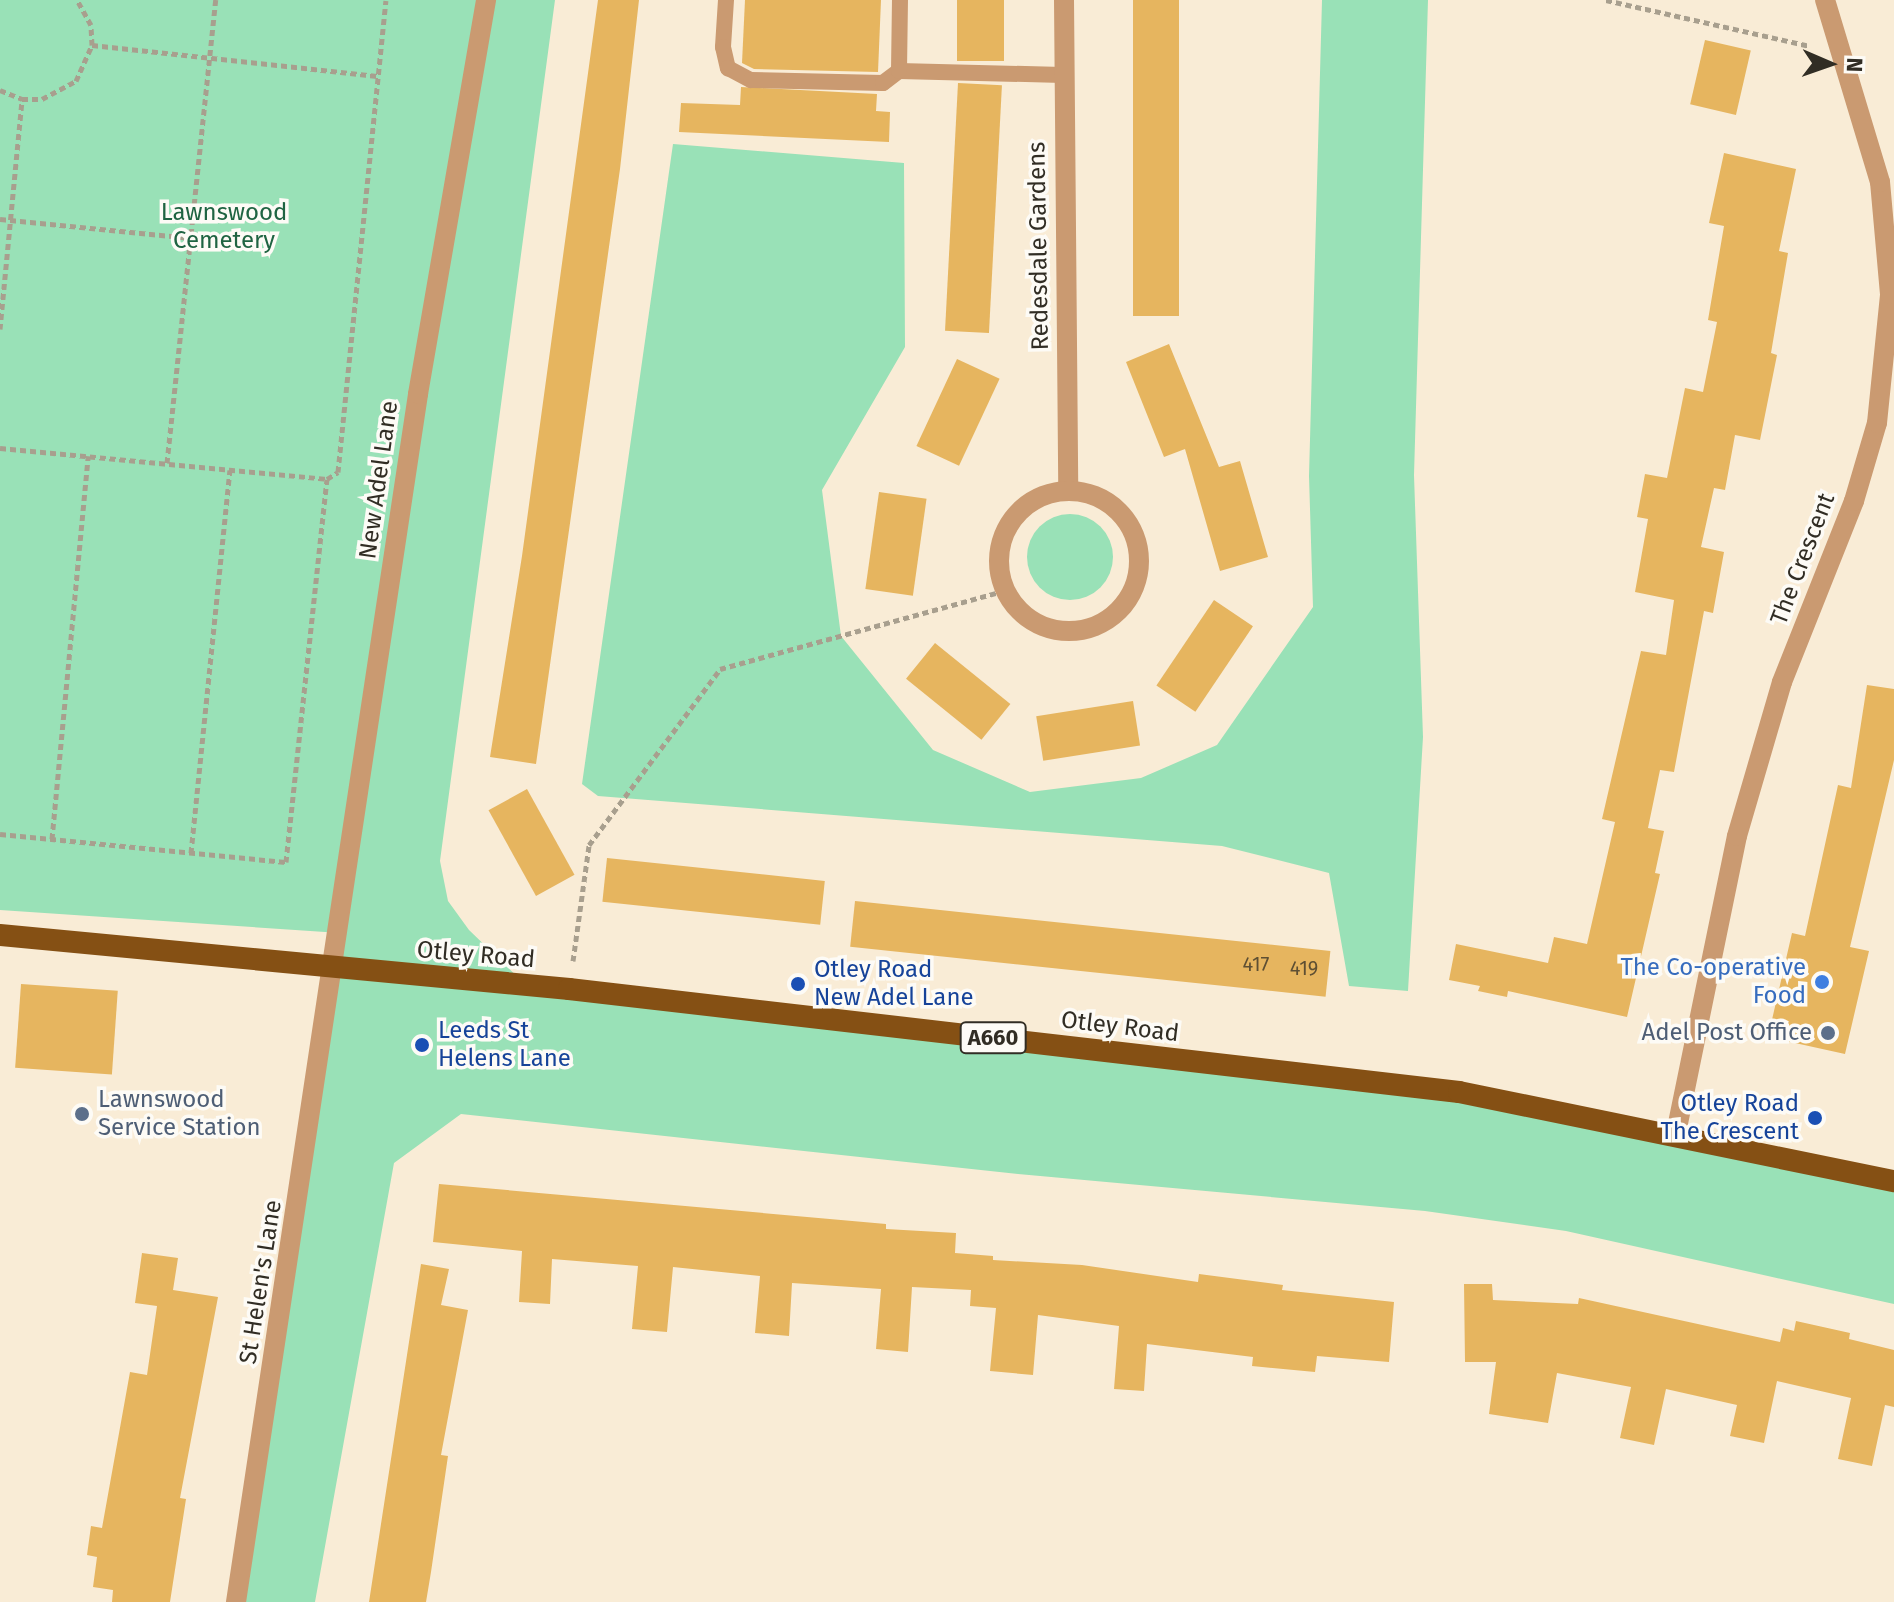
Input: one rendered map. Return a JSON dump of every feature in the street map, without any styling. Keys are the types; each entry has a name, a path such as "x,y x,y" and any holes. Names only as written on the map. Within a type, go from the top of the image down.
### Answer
{"highway":[{"name":"Otley Road","path":"0,935 569,989 1459,1092 1676,1133 1894,1181"}],"street":[{"name":"New Adel Lane","path":"334,969 418,394 486,0"},
{"name":"Redesdale Gardens","path":"1064,0 1068,491"},
{"name":"The Crescent","path":"1676,1133 1737,836 1782,682 1885,424 1890,294 1880,182 1825,0"},
{"path":"1068,491 1092,494 1114,506 1130,524 1139,548 1137,582 1126,604 1097,626 1060,631 1028,618 1006,590 999,567 1003,538 1015,516 1049,494 1068,491"},
{"name":"St Helen's Lane","path":"236,1602 334,969"}],"lane":[{"path":"726,0 723,47 728,68 751,80 883,83 899,71 1063,75"},
{"path":"899,71 900,0"}],"path":[{"path":"0,90 22,99 42,99 76,81 92,45 91,25 77,0"},
{"path":"167,463 216,0"},
{"path":"0,448 327,479 338,472 386,0"},
{"path":"1606,0 1842,54"},
{"path":"92,45 379,76"},
{"path":"0,329 22,99"},
{"path":"0,219 191,238"},
{"path":"52,839 88,456"},
{"path":"191,853 230,470"},
{"path":"0,834 286,862 327,479"},
{"path":"569,989 589,845 720,669 1006,590"}],"green space":[{"name":"Lawnswood Cemetery","path":"0,0 555,0 440,861 448,901 469,930 527,986 1459,1092 1894,1181 1894,1304 1566,1231 1425,1211 1018,1174 461,1114 394,1163 315,1602 236,1602 340,933 0,910"},
{"path":"1322,0 1428,0 1414,475 1423,737 1408,991 1349,986 1329,873 1222,846 598,796 582,784 673,144 904,163 905,347 822,490 841,636 933,750 1030,792 1141,778 1217,745 1313,607 1309,476"},
{"path":"1070,514 1094,521 1106,533 1113,557 1106,581 1094,593 1070,600 1046,593 1034,581 1027,557 1034,533 1046,521"}],"building":[{"path":"598,0 639,0 620,169 536,764 490,757 522,556"},
{"path":"745,0 881,0 878,72 754,69 742,63"},
{"path":"957,0 1004,0 1004,61 957,61"},
{"path":"1133,0 1179,0 1179,316 1133,316"},
{"path":"1705,40 1751,51 1736,115 1690,104"},
{"path":"958,83 1002,85 989,333 945,331"},
{"path":"741,87 877,94 876,111 890,112 889,142 679,132 681,103 740,105"},
{"path":"1724,153 1796,169 1779,251 1788,253 1771,353 1777,355 1760,440 1735,435 1725,490 1714,488 1701,547 1724,552 1713,613 1704,611 1674,772 1660,770 1648,828 1664,831 1655,873 1660,874 1627,1017 1508,991 1507,997 1478,991 1480,986 1449,980 1456,944 1548,963 1554,937 1587,944 1615,822 1602,819 1641,651 1666,655 1674,600 1635,592 1648,519 1637,517 1645,474 1667,478 1685,388 1703,392 1717,322 1708,320 1724,226 1709,223"},
{"path":"1169,344 1219,467 1240,461 1268,557 1220,571 1185,449 1164,457 1126,362"},
{"path":"957,359 1000,379 959,466 916,446"},
{"path":"879,492 927,499 913,596 865,589"},
{"path":"1214,600 1253,626 1195,712 1156,685"},
{"path":"935,643 1010,704 981,740 906,679"},
{"path":"1867,685 1894,689 1894,760 1850,947 1869,951 1845,1054 1768,1037 1792,933 1805,936 1838,785 1851,788"},
{"path":"1133,701 1140,745 1043,761 1036,716"},
{"path":"527,789 575,875 536,896 489,810"},
{"path":"607,858 825,881 820,925 602,902"},
{"path":"855,901 1330,951 1326,997 850,947"},
{"path":"21,984 118,991 112,1075 15,1068"},
{"path":"439,1184 886,1224 886,1229 956,1233 955,1253 993,1256 993,1260 1082,1265 1198,1282 1199,1274 1283,1285 1282,1290 1394,1302 1389,1362 1317,1356 1315,1372 1252,1366 1253,1357 1147,1344 1144,1391 1114,1389 1119,1326 1038,1315 1033,1375 990,1371 996,1308 970,1306 971,1290 912,1287 908,1352 876,1349 881,1289 792,1283 789,1336 755,1333 760,1276 673,1267 667,1332 632,1329 638,1266 552,1259 550,1304 519,1302 522,1251 433,1242"},
{"path":"142,1253 178,1258 173,1290 218,1297 180,1498 186,1499 170,1602 112,1602 113,1590 93,1587 97,1557 87,1555 91,1526 102,1528 130,1372 147,1375 157,1306 135,1303"},
{"path":"421,1264 449,1269 441,1305 468,1310 441,1455 448,1456 431,1572 426,1602 369,1602"},
{"path":"1464,1284 1492,1284 1493,1300 1578,1304 1579,1298 1780,1342 1783,1328 1794,1331 1796,1321 1850,1333 1849,1339 1894,1350 1894,1407 1885,1405 1872,1466 1838,1459 1851,1398 1777,1381 1764,1443 1730,1436 1737,1405 1666,1389 1654,1445 1620,1438 1631,1387 1557,1373 1548,1423 1489,1414 1496,1362 1465,1362"}],"place":[{"name":"The Co-operative Food","path":"1822,982"},
{"name":"Otley Road New Adel Lane","path":"798,984"},
{"name":"Adel Post Office","path":"1828,1033"},
{"name":"Leeds St Helens Lane","path":"422,1045"},
{"name":"Lawnswood Service Station","path":"82,1114"},
{"name":"Otley Road The Crescent","path":"1815,1118"}]}
